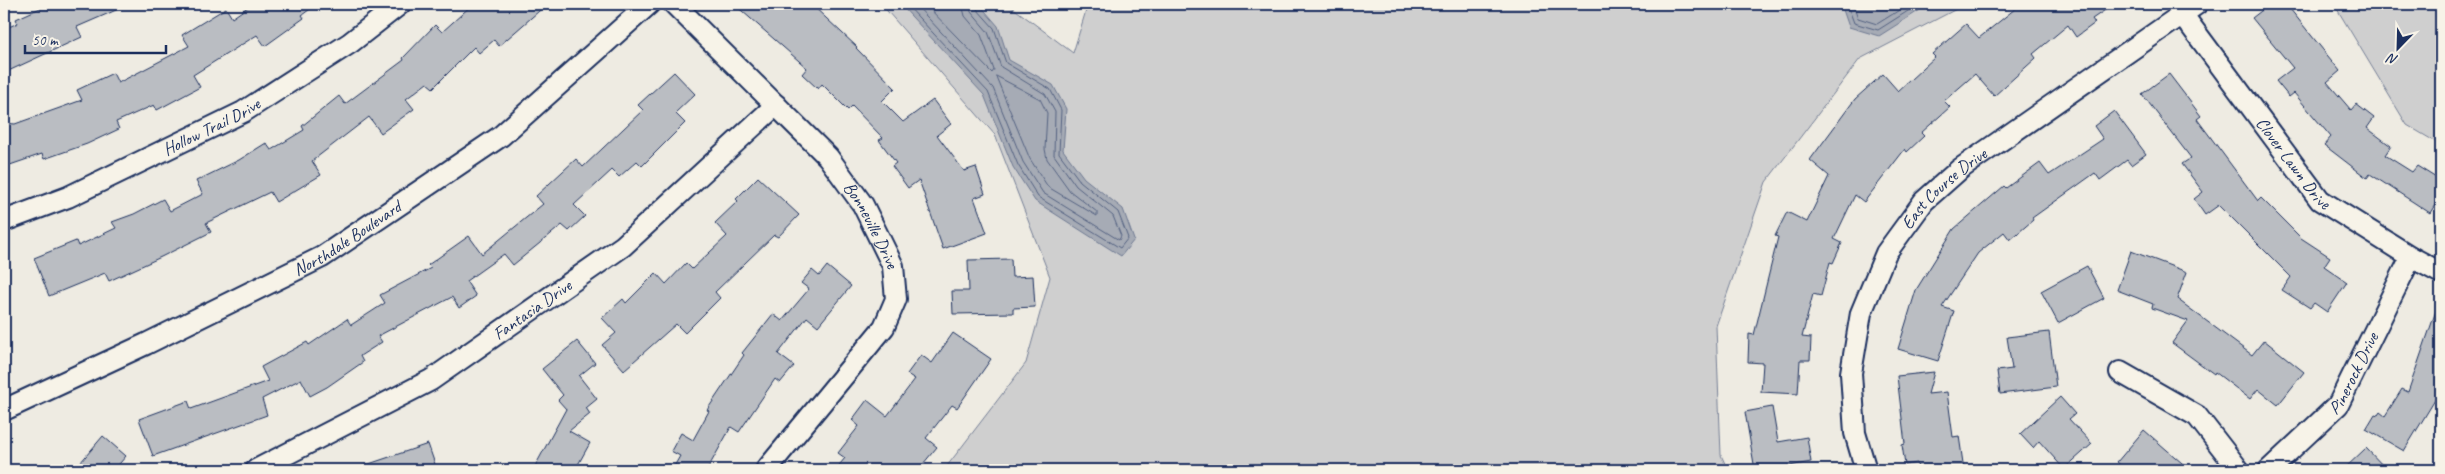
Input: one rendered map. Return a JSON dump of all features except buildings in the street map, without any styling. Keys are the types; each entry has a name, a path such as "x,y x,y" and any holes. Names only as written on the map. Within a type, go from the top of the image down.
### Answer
{"street":[{"name":"Hollow Trail Drive","path":"4,221 68,197 243,112 350,43 400,4"},
{"name":"Northdale Boulevard","path":"4,410 146,344 322,257 501,136 649,4"},
{"name":"Bonneville Drive","path":"674,4 828,157 862,205 893,266 896,299 884,327 766,470"},
{"name":"Clover Lawn Drive","path":"2190,9 2320,200 2411,257 2441,273"},
{"name":"East Course Drive","path":"1866,470 1855,433 1851,373 1861,313 1886,253 1924,201 1960,169 2190,9"},
{"name":"Fantasia Drive","path":"256,470 431,380 623,246 776,105"},
{"name":"Pinerock Drive","path":"2269,470 2338,406 2411,257"},
{"path":"2120,372 2197,416 2239,470"}],"shaded area":[{"path":"881,4 1008,4 1073,53 1088,4 1966,4 1860,59 1766,182 1716,326 1721,455 1728,470 944,470 1026,363 1050,277 995,135"},
{"path":"2334,4 2441,4 2441,145 2407,125"}],"water":[{"path":"900,4 979,4 998,26 1009,60 1053,85 1066,109 1063,150 1084,178 1123,209 1134,240 1121,256 1035,201 1013,167 984,95"},
{"path":"1841,4 1926,4 1920,10 1879,36 1849,27"}]}
